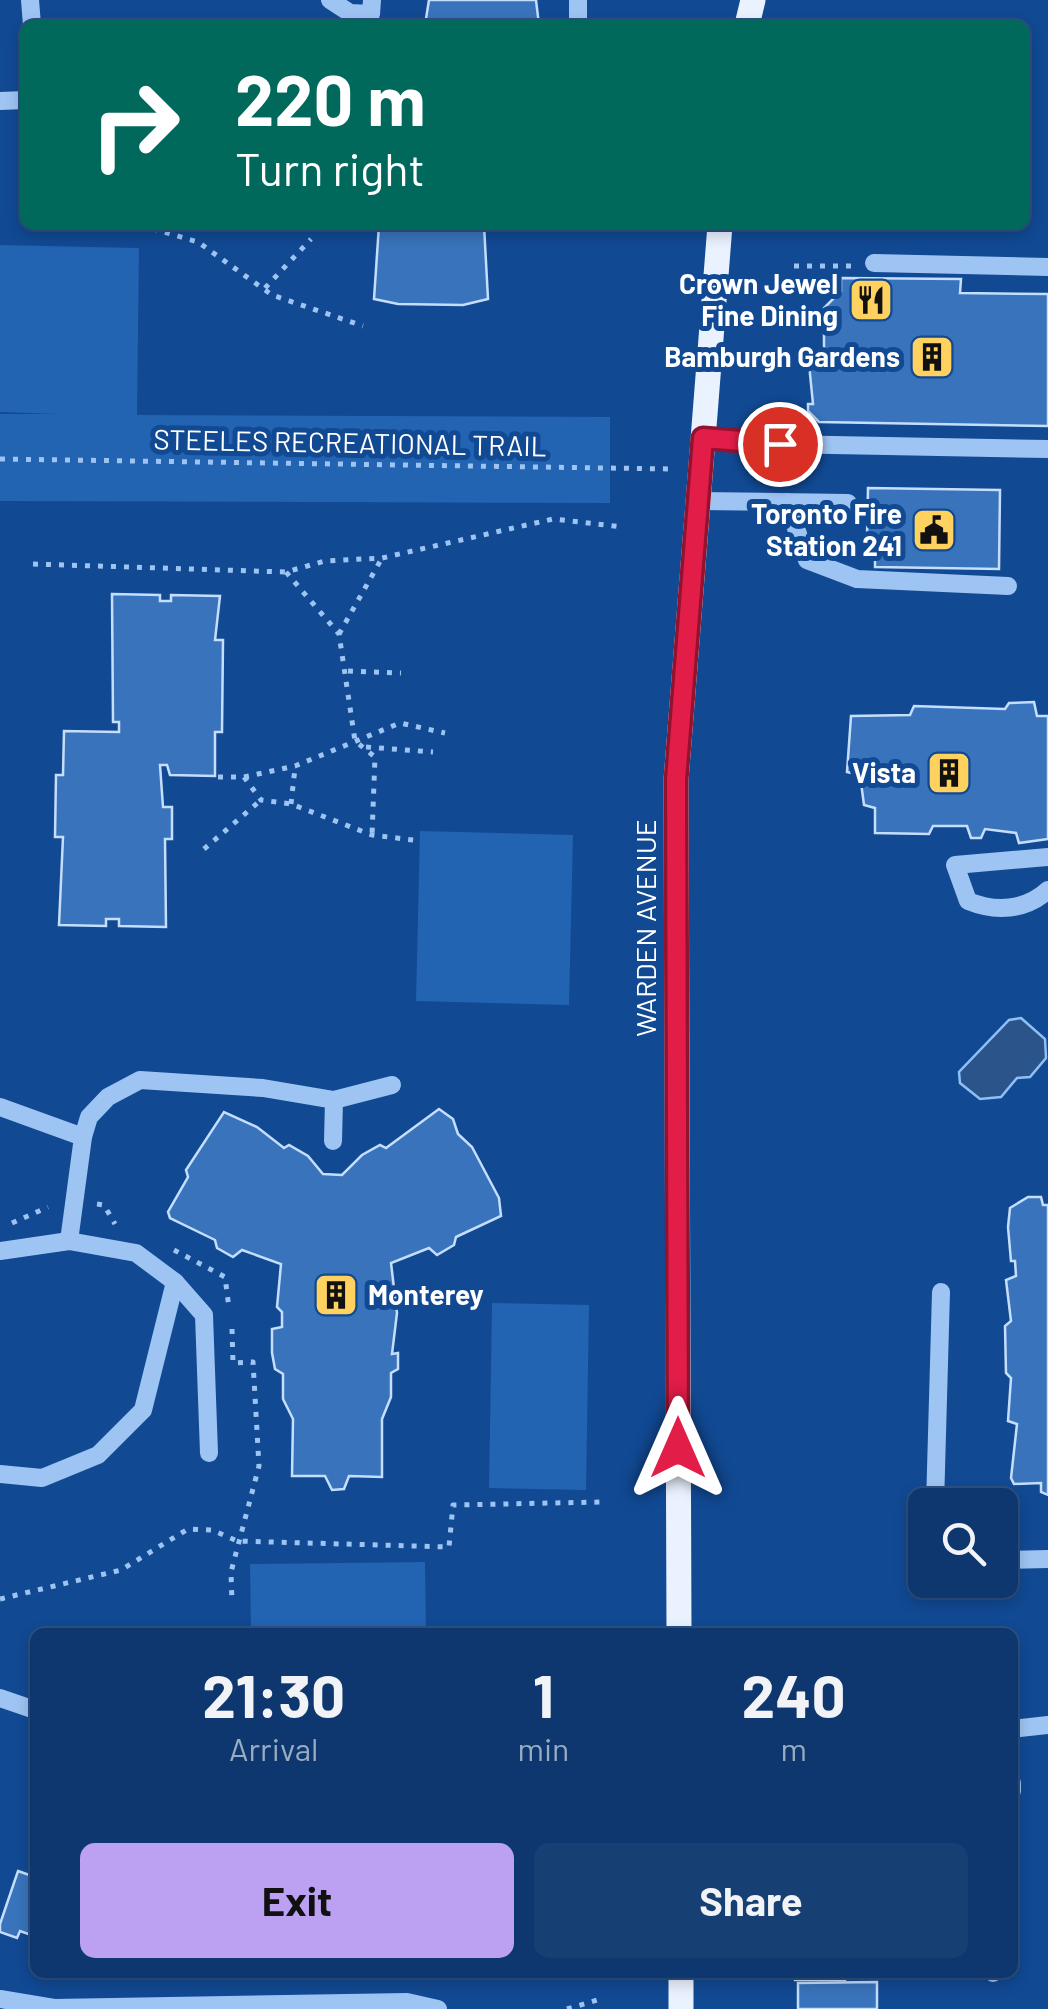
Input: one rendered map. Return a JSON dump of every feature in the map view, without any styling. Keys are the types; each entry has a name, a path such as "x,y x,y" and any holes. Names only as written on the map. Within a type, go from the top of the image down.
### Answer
{"main road":[{"name":"WARDEN AVENUE","path":"679,1628 676,780 720,230"},
{"path":"681,1978 681,2009"}],"street":[{"path":"330,0 350,13 371,14 372,0"},
{"path":"874,263 1048,267"},
{"path":"703,438 780,444 1048,449"},
{"path":"698,502 848,503"},
{"path":"786,502 807,560 857,579 1008,586"},
{"path":"1048,858 955,865 968,901 993,912 1040,898 1048,890"},
{"path":"70,1241 88,1117 108,1097 140,1080 263,1088 334,1100 392,1085"},
{"path":"334,1100 334,1141"},
{"path":"0,1107 83,1137"},
{"path":"0,1251 70,1241 136,1252 174,1282 204,1316 209,1452"},
{"path":"0,1474 42,1478 98,1455 143,1410 174,1282"},
{"path":"936,1488 941,1292"},
{"path":"1018,1560 1048,1560"},
{"path":"0,1698 30,1708"},
{"path":"1018,1728 1048,1725"},
{"path":"0,1999 54,2008 407,2002 438,2009"}],"path":[{"path":"157,230 198,242 264,289 363,326"},
{"path":"264,289 312,240"},
{"path":"794,266 858,266 858,278"},
{"name":"STEELES RECREATIONAL TRAIL","path":"0,459 700,470"},
{"path":"34,564 286,572 325,561 382,558 553,518 623,526"},
{"path":"339,634 382,558"},
{"path":"286,572 339,634 348,670 356,741 375,757 372,835"},
{"path":"348,670 401,673"},
{"path":"218,777 244,777 295,766 400,723 445,733"},
{"path":"363,747 433,752"},
{"path":"291,804 295,766"},
{"path":"244,777 261,800 291,804 372,835 420,840"},
{"path":"204,849 261,800"},
{"path":"0,1598 121,1570 188,1529 212,1530 237,1541 449,1547 452,1505 602,1502"},
{"path":"567,2009 604,1998"}],"shaded area":[{"path":"0,245 139,248 137,415 610,417 610,503 0,501 0,414 57,414 0,412"},
{"path":"420,831 573,835 569,1005 416,1001"},
{"path":"1021,1018 1045,1039 1046,1058 1030,1077 1017,1078 1001,1097 980,1099 960,1083 959,1072 1009,1020"},
{"path":"492,1303 589,1305 586,1490 489,1488"},
{"path":"425,1562 426,1628 251,1628 250,1564"}],"building":[{"path":"429,0 536,0 538,20 426,20"},
{"path":"379,230 484,230 488,299 463,305 398,304 374,299"},
{"name":"Bamburgh Gardens","path":"841,278 961,279 960,293 1048,294 1048,426 819,422 808,411 808,404 813,404 809,364 824,350 824,308 841,291"},
{"name":"Toronto Fire Station 241","path":"868,488 1000,490 999,569 875,567 875,536 867,536"},
{"path":"112,594 160,595 160,601 171,601 171,595 220,596 215,640 223,640 222,732 215,732 215,776 170,775 167,765 160,765 163,807 172,807 172,839 165,839 166,927 119,926 119,919 106,919 106,926 59,925 63,837 55,837 56,775 63,775 64,731 119,732 119,722 113,722"},
{"name":"Vista","path":"1034,702 1037,716 1048,716 1048,839 1019,843 1016,833 985,829 981,838 971,838 967,826 933,826 929,834 875,833 875,808 864,805 860,775 847,772 851,716 910,715 914,706 1005,709 1009,703"},
{"name":"Monterey","path":"439,1109 453,1119 458,1134 472,1147 499,1198 501,1216 456,1237 454,1245 437,1255 429,1248 391,1263 397,1313 392,1354 398,1353 398,1369 391,1373 391,1397 382,1419 382,1477 349,1476 344,1489 332,1490 325,1476 292,1476 293,1419 283,1399 283,1374 275,1369 272,1353 272,1329 282,1327 282,1312 277,1307 281,1264 242,1250 233,1257 217,1248 215,1240 170,1218 168,1212 188,1177 186,1170 224,1112 257,1127 284,1148 289,1145 308,1156 323,1174 342,1175 362,1155 380,1145 386,1148"},
{"path":"1028,1197 1041,1197 1043,1205 1048,1205 1048,1495 1041,1492 1041,1483 1014,1484 1011,1478 1017,1424 1008,1421 1011,1378 1006,1373 1005,1326 1011,1321 1006,1280 1016,1276 1008,1227 1010,1208"},
{"path":"18,1871 30,1875 30,1935 20,1931 17,1938 0,1932"},
{"path":"795,1978 845,1978 845,1980"},
{"path":"877,1982 877,2009 798,2009 798,1983"}],"place":[{"name":"Crown Jewel Fine Dining","path":"871,300"},
{"name":"Bamburgh Gardens","path":"932,357"},
{"name":"Toronto Fire Station 241","path":"934,530"},
{"name":"Vista","path":"949,773"},
{"name":"Monterey","path":"336,1295"}],"route":[{"path":"678,1448 676,780 703,438 780,444"}]}
